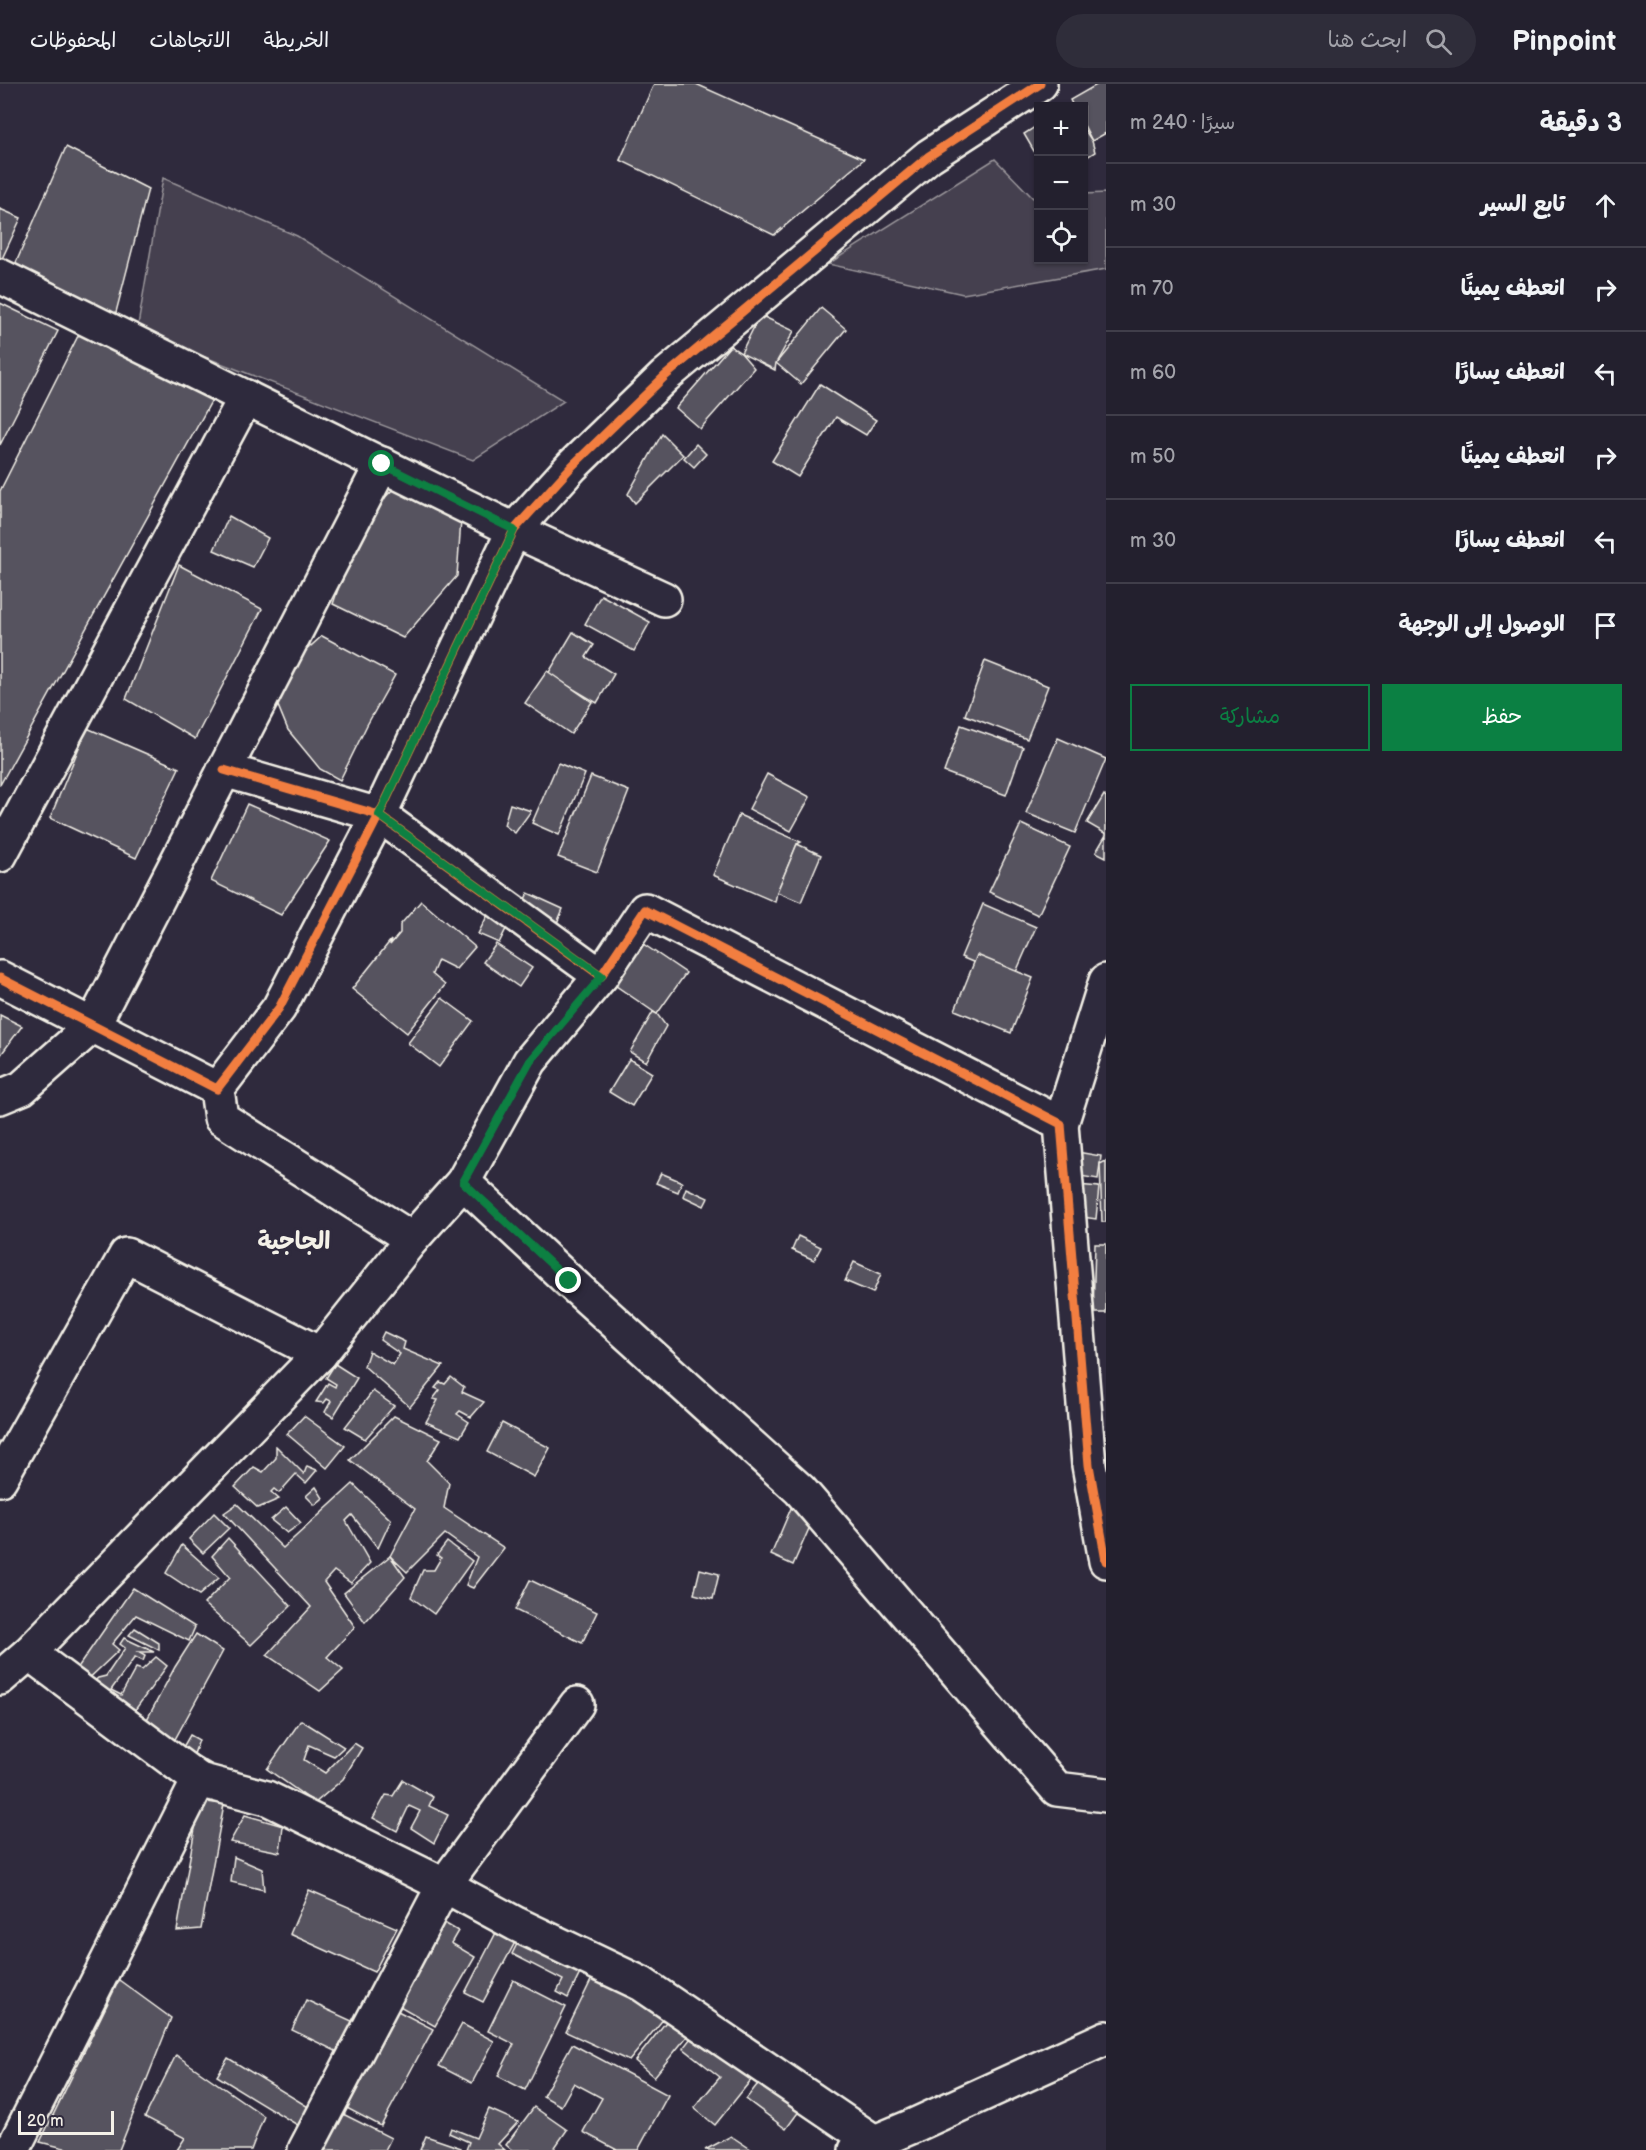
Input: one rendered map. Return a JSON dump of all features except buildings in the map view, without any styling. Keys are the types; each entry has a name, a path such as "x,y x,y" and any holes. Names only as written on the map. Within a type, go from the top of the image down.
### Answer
{"street":[{"path":"412,1239 221,1118 217,1089 279,1008 379,815 514,530 572,466 665,376 929,156 1027,89"},
{"path":"0,276 514,530 664,598"},
{"path":"0,855 246,397"},
{"path":"0,1097 22,1088 93,1025 382,464"},
{"path":"225,770 379,815 602,976"},
{"path":"0,1678 28,1653 320,1354 412,1239 463,1182 530,1061 602,976 645,910 1061,1125"},
{"path":"0,978 217,1089"},
{"path":"1106,981 1061,1125 1089,1465 1106,1561"},
{"path":"463,1182 800,1490 1057,1789 1106,1795"},
{"path":"0,1479 126,1255 320,1354"},
{"path":"28,1653 199,1780 267,1798 444,1885 516,1924 642,1984 865,2146 1106,2038"},
{"path":"305,2150 444,1885 577,1704"},
{"path":"15,2144 199,1780"}],"shaded area":[{"path":"995,159 1034,198 1034,264 1088,264 1088,194 1106,193 1106,269 963,294 828,264"},
{"path":"163,178 297,236 564,401 473,460 137,331"}],"cycle path":[{"path":"0,978 217,1089 279,1008 379,815 514,530 572,466 665,376 929,156 1040,84"},
{"path":"224,770 379,815 601,976 645,910 1061,1124 1089,1465 1106,1561"}],"district":[{"name":"الجاجية","path":"294,1241"}],"route":[{"path":"382,464 514,530 379,815 602,976 530,1061 463,1182 569,1281"}]}
